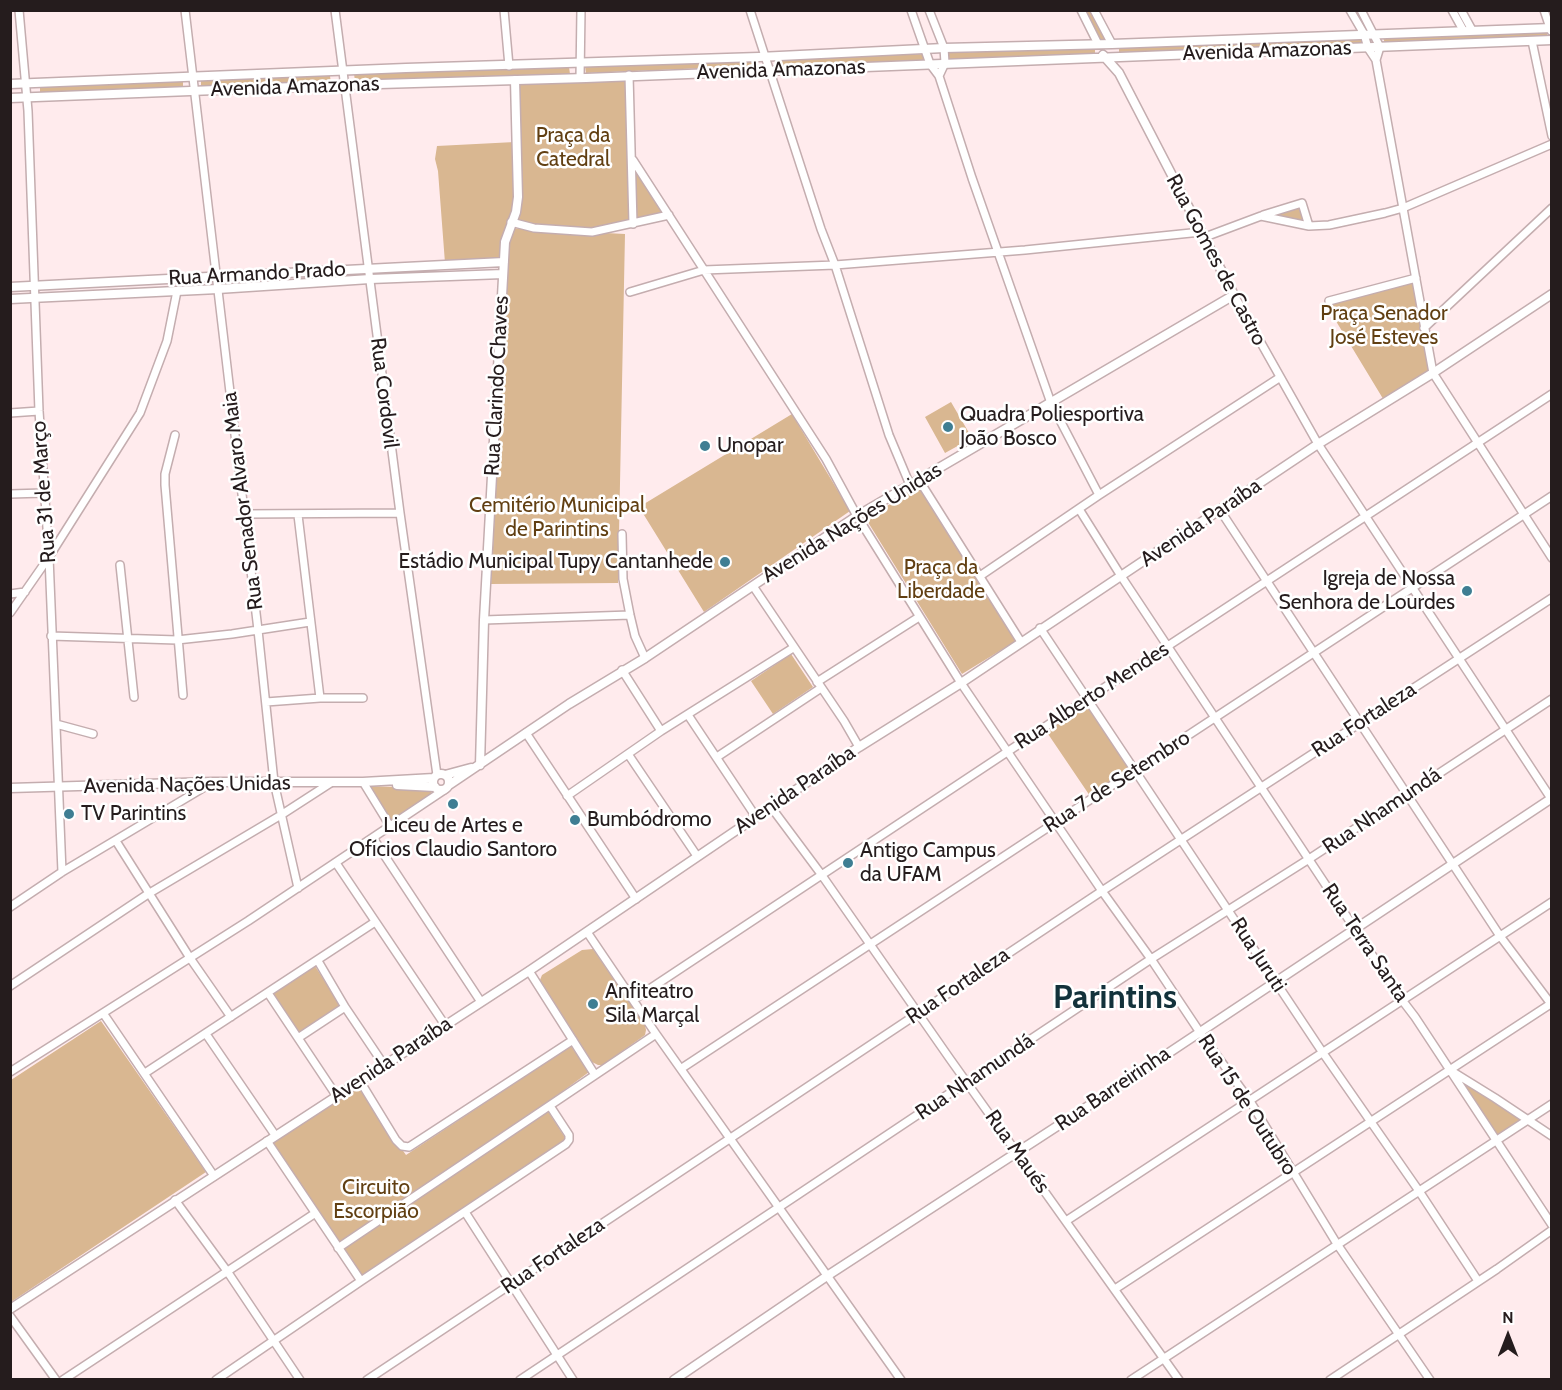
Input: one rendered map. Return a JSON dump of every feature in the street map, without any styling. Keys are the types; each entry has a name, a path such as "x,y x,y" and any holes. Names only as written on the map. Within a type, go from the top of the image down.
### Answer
{"street":[{"path":"19,10 26,83"},
{"path":"185,10 193,78"},
{"name":"Rua Cordovil","path":"335,10 400,513 441,781"},
{"path":"504,10 509,66"},
{"path":"580,78 581,10"},
{"path":"750,10 821,229 836,265 889,435 910,485"},
{"path":"911,10 930,64 939,76 1051,403 1099,495"},
{"path":"929,10 944,48 945,63 939,76"},
{"name":"Rua Gomes de Castro","path":"1081,10 1104,57 1119,74 1234,295 1318,444 1551,799"},
{"name":"Rua Gomes de Castro","path":"1094,10 1117,56 1119,74"},
{"path":"1350,10 1364,34 1368,48 1377,60"},
{"path":"1361,10 1375,33 1380,47 1377,60 1433,373 1551,558"},
{"path":"1452,10 1468,30"},
{"path":"1461,10 1468,30"},
{"path":"1544,10 1551,29"},
{"name":"Avenida Amazonas","path":"10,84 944,48 1551,29"},
{"name":"Avenida Amazonas","path":"10,99 1551,40"},
{"path":"1532,41 1551,136"},
{"path":"629,75 633,224"},
{"name":"Rua Senador Alvaro Maia","path":"193,78 245,514 274,782 298,888"},
{"name":"Rua Clarindo Chaves","path":"480,765 484,620 505,237 516,212 518,196 515,80"},
{"name":"Rua 31 de Março","path":"26,83 39,411 49,557 62,872"},
{"path":"1262,216 1309,226 1340,222 1403,208 1551,144"},
{"name":"Rua 15 de Outubro","path":"633,160 825,459 857,516 961,683 1102,891 1250,1101 1337,1244 1431,1380"},
{"path":"630,292 704,270 836,265 1203,234 1300,202 1304,205 1309,226"},
{"path":"1424,328 1551,208"},
{"path":"511,222 534,228 581,232 604,230 669,215"},
{"name":"Rua Armando Prado","path":"10,287 504,262"},
{"name":"Rua Armando Prado","path":"10,299 503,273"},
{"path":"1329,301 1416,278"},
{"path":"10,613 49,557 144,404 166,341 177,291"},
{"name":"Avenida Paraíba","path":"10,1308 529,971 859,747 961,683 1318,444 1433,373 1551,294"},
{"name":"Avenida Nações Unidas","path":"10,788 213,782 441,781 480,765 857,516 1234,295"},
{"path":"980,576 1099,495 1280,378"},
{"name":"Rua Alberto Mendes","path":"633,1000 1551,394"},
{"path":"10,413 39,411"},
{"path":"175,435 165,474 165,485 183,695"},
{"path":"919,480 1021,642"},
{"path":"10,494 44,493"},
{"name":"Rua 7 de Setembro","path":"682,1068 1551,496"},
{"name":"Rua Terra Santa","path":"1079,509 1551,1226"},
{"path":"1115,1289 1551,1004 1500,936 1220,510"},
{"path":"245,514 400,513"},
{"path":"298,515 320,698"},
{"path":"622,534 623,579 635,636 645,658"},
{"path":"120,565 134,697"},
{"path":"753,586 859,747"},
{"path":"10,594 25,592"},
{"name":"Rua Fortaleza","path":"367,1380 1102,891 1551,598"},
{"path":"484,620 630,615"},
{"path":"717,757 919,617"},
{"path":"51,636 177,639 310,622"},
{"name":"Rua Juruti","path":"1040,628 1478,1281"},
{"path":"567,796 661,731 793,648"},
{"path":"622,670 661,731"},
{"path":"266,702 363,698"},
{"name":"Rua Nhamundá","path":"520,1380 1151,959 1309,860 1551,699"},
{"path":"688,715 756,817"},
{"path":"56,724 93,734"},
{"path":"526,733 636,899"},
{"path":"628,754 697,856"},
{"path":"10,1072 336,863 390,826 441,781"},
{"path":"10,907 62,872 213,782"},
{"path":"10,986 148,894 332,782"},
{"path":"363,782 390,826"},
{"name":"Rua Barreirinha","path":"674,1380 827,1276 1356,930 1551,799"},
{"name":"Rua Maués","path":"771,807 821,874 1179,1380"},
{"path":"373,838 481,1002"},
{"path":"116,841 148,894 231,1017"},
{"path":"336,863 445,1026"},
{"path":"1066,1221 1551,902"},
{"path":"145,1073 375,922"},
{"path":"587,932 656,1034 901,1380"},
{"path":"318,961 345,1007 384,1065"},
{"path":"529,971 596,1075"},
{"path":"268,993 336,1095"},
{"path":"298,1038 345,1007"},
{"path":"103,1013 214,1176"},
{"path":"206,1034 275,1135"},
{"path":"338,1248 656,1034"},
{"path":"360,1081 396,1140 402,1146 412,1147 573,1040"},
{"path":"1450,1070 1551,1136"},
{"path":"1131,1380 1551,1104"},
{"path":"216,1380 568,1142 569,1135 550,1106"},
{"path":"267,1141 361,1281"},
{"path":"175,1200 227,1271 300,1380"},
{"path":"465,1212 573,1380"},
{"path":"63,1380 314,1214"},
{"path":"1330,1380 1551,1230"},
{"path":"10,1316 56,1380"}],"green space":[{"path":"1082,11 1093,11 1111,44 1099,44"},
{"path":"1546,30 1548,37 1385,44 1383,37"},
{"path":"1361,38 1362,45 1119,52 1119,46"},
{"path":"1095,48 1095,54 949,59 948,53"},
{"path":"924,54 923,61 778,66 778,59"},
{"path":"754,60 755,66 586,73 585,66"},
{"path":"569,67 570,74 355,81 354,74"},
{"path":"330,76 331,83 201,88 201,80"},
{"name":"Praça da Catedral","path":"629,76 630,160 668,214 592,231 511,222 503,260 445,263 438,171 435,159 437,146 515,142 513,80"},
{"path":"183,81 183,89 40,94 40,86"},
{"path":"1301,202 1307,225 1267,214"},
{"name":"Cemitério Municipal de Parintins","path":"510,228 625,234 618,583 491,584"},
{"name":"Praça Senador José Esteves","path":"1413,278 1432,372 1385,402 1325,303"},
{"name":"Quadra Poliesportiva João Bosco","path":"951,402 972,438 945,453 925,417"},
{"name":"Estádio Municipal Tupy Cantanhede","path":"792,414 850,511 704,612 639,507"},
{"name":"Praça da Liberdade","path":"919,486 1016,641 962,674 866,519"},
{"path":"791,654 813,687 773,714 751,681"},
{"path":"1087,704 1131,769 1090,796 1046,731"},
{"path":"368,786 428,788 433,795 391,823"},
{"name":"Anfiteatro Sila Marçal","path":"593,949 645,1025 646,1030 645,1035 603,1065 592,1062 540,980 542,975 582,950"},
{"path":"315,966 341,1006 298,1035 271,993"},
{"path":"101,1021 206,1172 11,1302 11,1080"},
{"name":"Circuito Escorpião","path":"571,1046 589,1072 544,1105 566,1139 362,1275 273,1143 358,1087 406,1155"},
{"path":"1449,1069 1527,1119 1495,1141"}],"place":[{"name":"Quadra Poliesportiva João Bosco","path":"948,427"},
{"name":"Unopar","path":"705,446"},
{"name":"Estádio Municipal Tupy Cantanhede","path":"725,562"},
{"name":"Igreja de Nossa Senhora de Lourdes","path":"1467,591"},
{"name":"Liceu de Artes e Ofícios Claudio Santoro","path":"453,804"},
{"name":"TV Parintins","path":"69,814"},
{"name":"Bumbódromo","path":"575,820"},
{"name":"Antigo Campus da UFAM","path":"848,863"},
{"name":"Anfiteatro Sila Marçal","path":"593,1004"}],"district":[{"name":"Parintins","path":"1115,998"}]}
